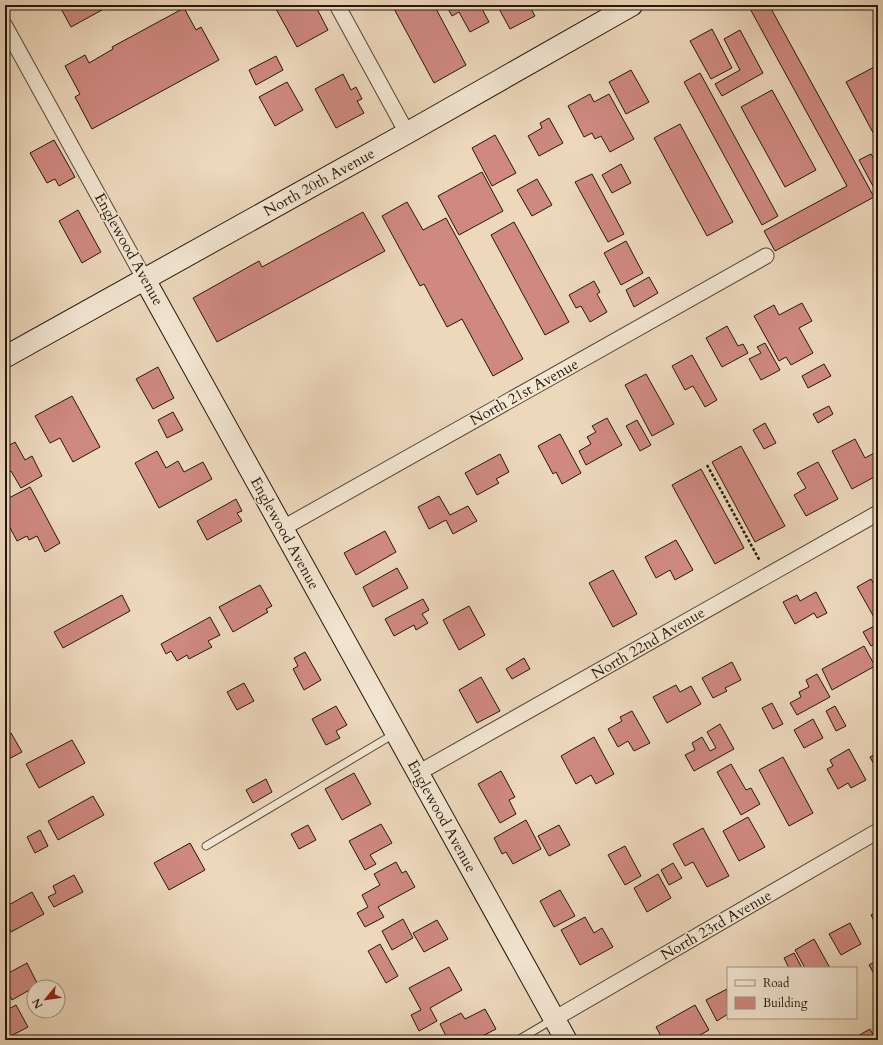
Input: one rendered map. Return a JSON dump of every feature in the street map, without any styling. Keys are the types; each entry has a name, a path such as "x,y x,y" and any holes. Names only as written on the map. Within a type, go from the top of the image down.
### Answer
{"street":[{"path":"337,5 407,133"},
{"name":"North 20th Avenue","path":"5,357 146,280 632,5"},
{"name":"Englewood Avenue","path":"5,26 566,1040"},
{"name":"North 21st Avenue","path":"283,528 766,256"},
{"name":"North 22nd Avenue","path":"418,773 878,512"},
{"name":"North 23rd Avenue","path":"554,1019 878,831"}],"lane":[{"path":"206,846 396,733"},
{"path":"518,1040 554,1019"}],"path":[{"path":"707,465 768,575"}],"building":[{"path":"59,5 111,5 71,27"},
{"path":"283,5 315,5 328,30 297,47 276,9"},
{"path":"392,5 434,5 466,65 434,83"},
{"path":"446,5 480,5 489,22 470,32 459,12 452,16"},
{"path":"497,5 529,5 535,16 510,29"},
{"path":"748,5 769,5 874,197 775,251 764,231 847,186"},
{"path":"184,8 196,30 201,27 219,60 92,129 75,97 80,94 65,66 85,55 89,63 113,49 112,47"},
{"path":"712,29 732,68 711,79 690,41"},
{"path":"740,30 763,73 722,96 715,84 740,70 724,39"},
{"path":"276,56 283,70 256,85 249,70"},
{"path":"878,65 878,142 846,82"},
{"path":"631,70 649,102 626,114 609,82"},
{"path":"700,73 778,216 762,225 684,82"},
{"path":"343,74 351,90 356,87 362,99 357,101 364,113 336,128 315,89"},
{"path":"287,82 303,110 275,126 259,97"},
{"path":"772,90 816,170 785,187 741,107"},
{"path":"590,94 594,102 609,94 634,139 610,152 601,136 595,139 592,133 584,137 568,106"},
{"path":"549,118 563,143 539,156 528,136 542,128 540,123"},
{"path":"680,124 733,222 707,236 654,138"},
{"path":"495,135 516,173 492,186 472,148"},
{"path":"54,140 75,177 59,186 55,179 47,183 30,153"},
{"path":"871,154 878,166 878,189 875,190 859,160"},
{"path":"621,164 631,183 612,193 602,175"},
{"path":"482,172 503,211 459,235 438,196"},
{"path":"592,174 624,234 608,242 575,182"},
{"path":"537,179 552,205 532,216 517,190"},
{"path":"407,202 423,230 446,218 523,359 493,376 462,319 447,327 424,284 420,286 382,216"},
{"path":"78,210 101,252 82,263 59,221"},
{"path":"363,212 385,251 217,342 193,298 259,261 262,267"},
{"path":"514,222 569,322 545,335 491,235"},
{"path":"626,241 643,273 621,285 604,253"},
{"path":"649,277 658,293 634,307 626,290"},
{"path":"594,281 600,292 597,294 607,312 590,322 581,306 576,308 569,295"},
{"path":"802,303 812,321 799,328 813,353 791,365 786,357 779,361 754,316 774,305 779,315"},
{"path":"727,326 738,346 743,344 748,353 722,367 706,338"},
{"path":"765,343 780,370 761,380 749,359 761,353 757,347"},
{"path":"692,355 717,400 705,407 693,386 685,390 672,366"},
{"path":"824,364 831,376 808,388 802,376"},
{"path":"158,367 174,398 153,409 136,379"},
{"path":"646,374 674,424 652,436 625,385"},
{"path":"72,396 100,447 73,462 60,438 50,443 35,416"},
{"path":"829,406 833,414 818,423 813,414"},
{"path":"173,412 183,430 167,438 158,420"},
{"path":"607,418 622,445 586,465 579,451 591,444 587,437 596,432 592,426"},
{"path":"637,420 651,445 640,451 626,426"},
{"path":"765,423 776,443 764,449 753,430"},
{"path":"560,434 581,473 562,484 556,472 553,474 538,446"},
{"path":"855,439 865,458 878,451 878,475 852,489 832,451"},
{"path":"5,441 8,446 15,442 25,460 32,456 42,476 21,488 11,471 5,475"},
{"path":"741,446 785,526 755,542 712,462"},
{"path":"157,451 166,468 178,461 184,472 203,462 212,479 159,508 135,463"},
{"path":"500,454 509,472 496,479 499,483 477,495 465,473"},
{"path":"818,462 838,499 806,516 794,495 806,488 797,473"},
{"path":"701,469 744,548 715,564 672,485"},
{"path":"30,487 60,543 45,552 37,536 29,540 27,536 17,541 5,518 5,500"},
{"path":"439,496 450,515 468,506 477,521 453,534 446,520 429,529 418,507"},
{"path":"236,499 242,511 237,513 242,521 207,540 197,521"},
{"path":"385,531 396,552 356,575 344,553"},
{"path":"676,540 693,570 675,580 670,570 656,578 645,557"},
{"path":"397,568 408,588 373,607 363,587"},
{"path":"613,570 637,614 613,627 589,583"},
{"path":"871,579 878,591 878,618 875,619 857,587"},
{"path":"260,585 272,606 266,609 268,612 233,632 219,607"},
{"path":"816,592 827,613 817,618 814,613 795,624 783,602 797,595 800,601"},
{"path":"122,595 130,611 63,648 54,632"},
{"path":"423,599 429,610 422,614 428,623 416,630 414,625 394,636 385,619"},
{"path":"469,606 485,635 459,650 443,620"},
{"path":"210,617 220,635 208,641 212,647 189,659 187,655 177,661 171,651 166,654 161,644"},
{"path":"878,624 878,642 871,646 863,632"},
{"path":"864,646 875,666 832,690 822,669"},
{"path":"305,652 321,680 304,690 293,669 298,666 294,658"},
{"path":"524,658 530,669 512,679 506,669"},
{"path":"732,662 741,680 725,688 727,691 713,698 702,678"},
{"path":"817,674 830,697 797,715 790,703 801,697 799,692 809,687 806,680"},
{"path":"481,677 500,711 477,723 459,690"},
{"path":"244,683 254,701 237,710 227,692"},
{"path":"676,685 680,692 691,686 701,704 667,723 653,697"},
{"path":"772,703 783,724 773,729 762,708"},
{"path":"336,706 347,725 336,731 340,738 326,745 312,719"},
{"path":"835,706 846,726 836,731 826,711"},
{"path":"632,711 650,743 634,751 628,741 618,747 608,729 622,721 620,717"},
{"path":"813,719 823,738 804,748 794,730"},
{"path":"720,724 734,749 694,771 685,755 695,750 692,743 702,737 710,751 716,748 707,732"},
{"path":"11,733 22,752 5,761 5,736"},
{"path":"594,737 614,774 596,784 591,775 576,784 561,756"},
{"path":"72,740 85,763 39,788 26,764"},
{"path":"849,749 866,780 851,788 848,783 838,789 827,769 833,766 830,760"},
{"path":"878,753 878,772 870,757"},
{"path":"783,757 813,813 789,826 759,770"},
{"path":"731,764 746,790 751,788 760,804 741,815 717,772"},
{"path":"501,771 515,797 509,800 516,814 500,823 478,784"},
{"path":"354,773 371,804 342,820 325,789"},
{"path":"266,779 272,792 253,803 246,790"},
{"path":"93,796 104,815 58,840 48,821"},
{"path":"748,817 765,847 739,861 723,831"},
{"path":"526,820 541,849 513,864 506,852 502,854 494,838"},
{"path":"381,824 392,843 370,855 376,864 365,870 349,841"},
{"path":"308,825 316,840 299,849 291,834"},
{"path":"559,825 570,845 549,856 538,836"},
{"path":"703,828 729,876 707,887 693,862 685,866 673,844"},
{"path":"40,830 48,846 35,853 27,837"},
{"path":"190,843 205,870 169,890 154,863"},
{"path":"625,846 641,876 625,885 608,855"},
{"path":"396,862 402,873 406,871 415,887 378,907 384,917 365,927 357,913 368,907 362,895 380,885 374,874"},
{"path":"673,863 682,878 669,885 661,870"},
{"path":"658,874 671,898 647,912 634,888"},
{"path":"74,875 83,892 54,907 48,897 56,893 53,886"},
{"path":"560,890 575,916 554,927 540,901"},
{"path":"32,892 44,914 11,932 5,921 5,907"},
{"path":"878,911 878,928 871,915"},
{"path":"585,917 594,933 602,928 613,947 580,965 561,930"},
{"path":"403,919 413,938 392,950 382,931"},
{"path":"437,920 448,939 424,952 413,933"},
{"path":"850,923 861,944 841,955 829,934"},
{"path":"814,939 829,967 804,967 795,950"},
{"path":"380,944 398,976 386,983 368,951"},
{"path":"794,953 801,967 788,967 784,958"},
{"path":"878,960 878,981 869,965"},
{"path":"27,963 35,979 26,979 26,992 12,1000 5,988 5,975"},
{"path":"449,967 462,990 430,1008 437,1021 419,1031 411,1015 421,1010 409,988"},
{"path":"727,989 727,1015 717,1021 706,1000"},
{"path":"16,1005 28,1027 5,1039 5,1011"},
{"path":"695,1005 709,1030 691,1040 663,1040 656,1027"},
{"path":"485,1009 496,1029 475,1040 464,1040 463,1038 459,1040 448,1040 440,1024 461,1013 465,1019"},
{"path":"870,1029 876,1040 858,1040 856,1037"},
{"path":"647,1035 650,1040 638,1040"}]}
